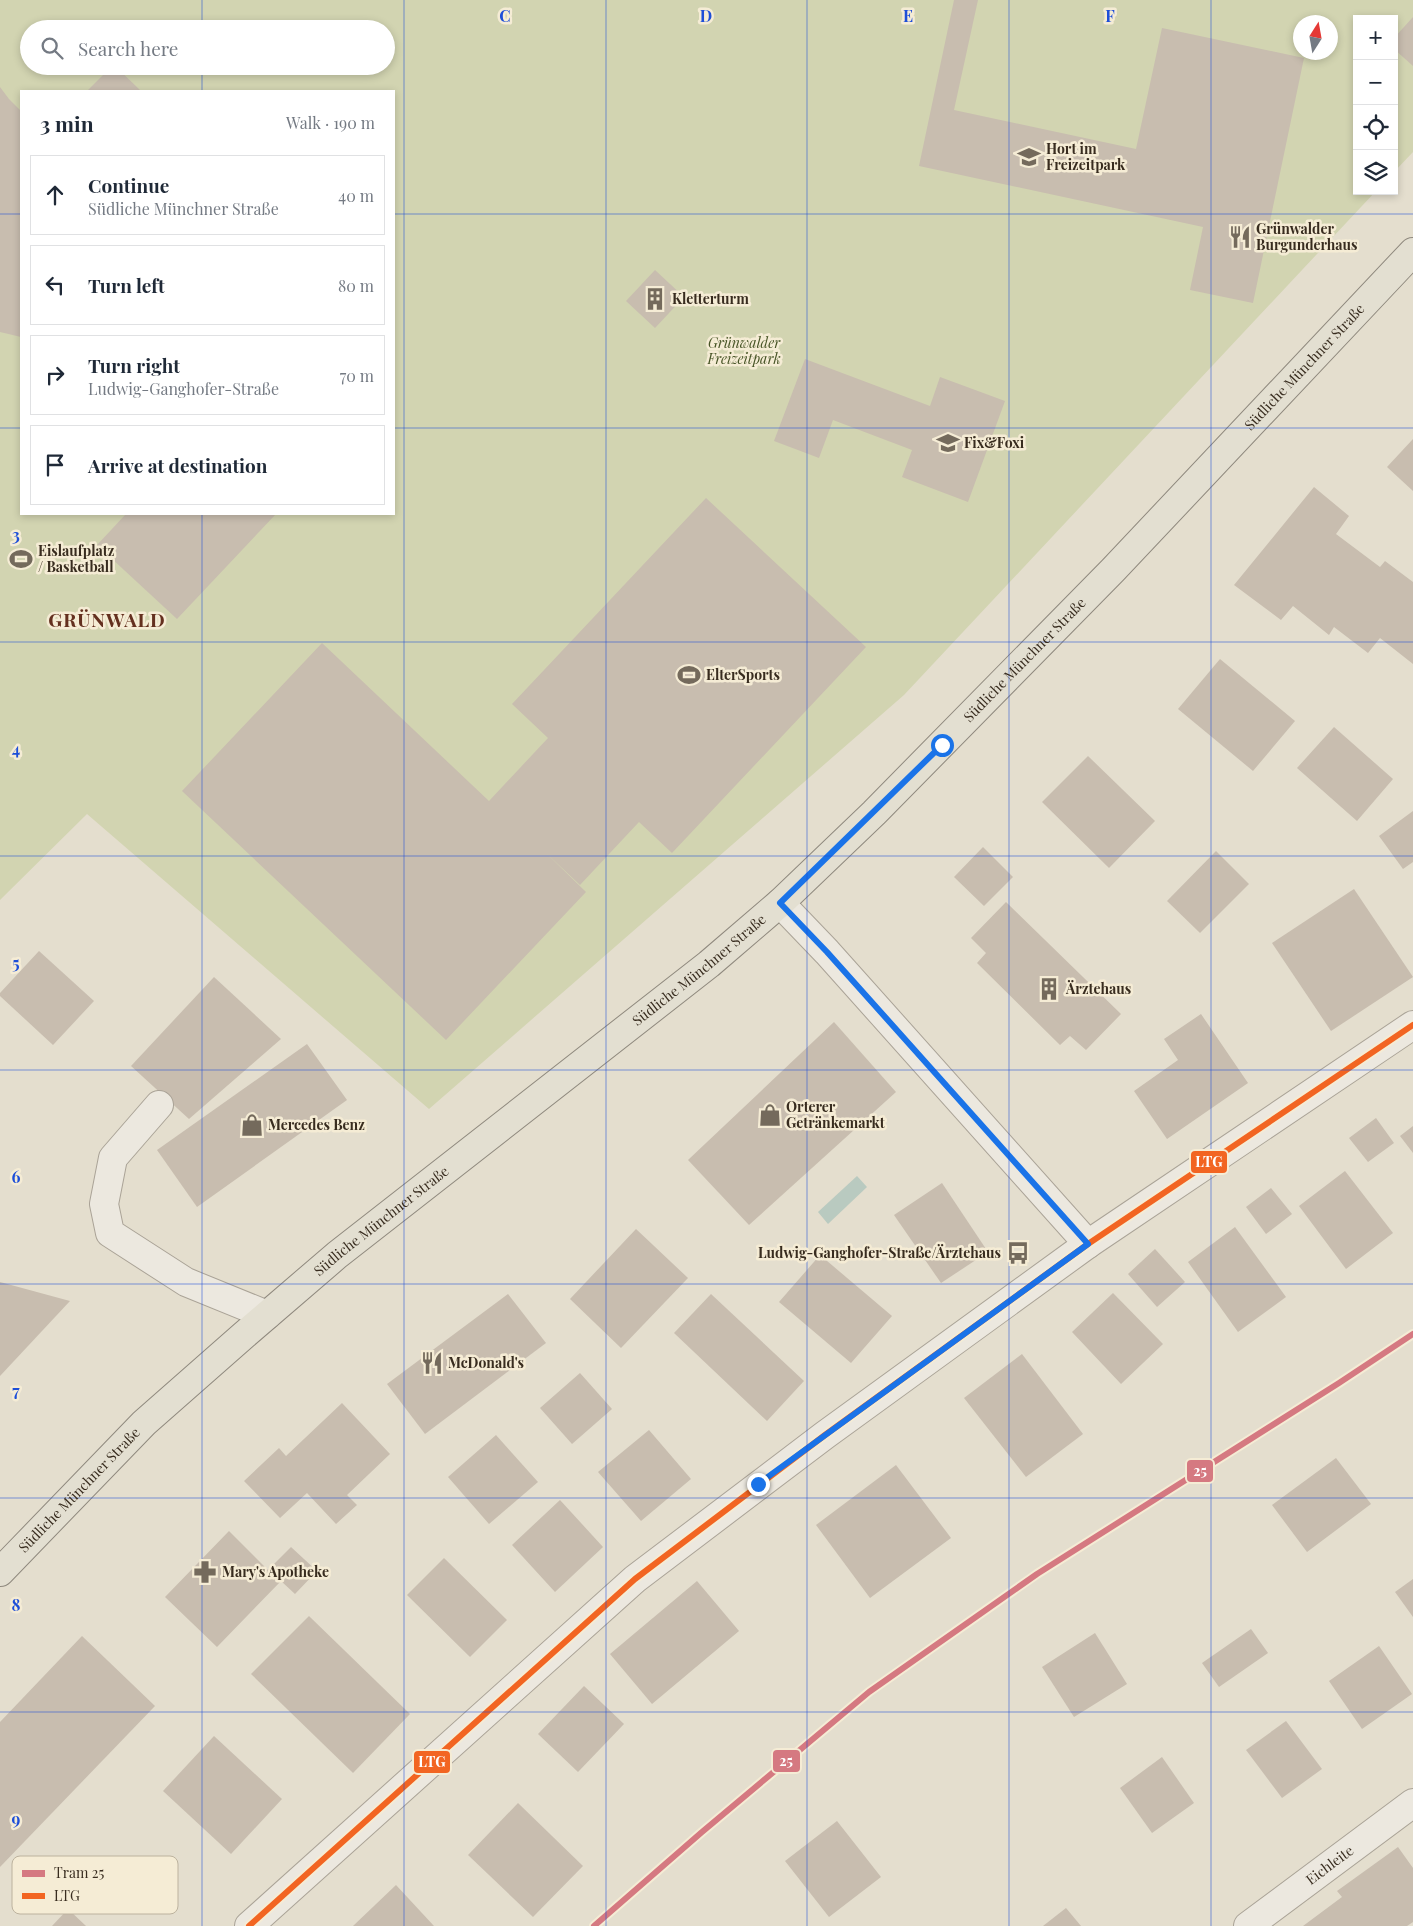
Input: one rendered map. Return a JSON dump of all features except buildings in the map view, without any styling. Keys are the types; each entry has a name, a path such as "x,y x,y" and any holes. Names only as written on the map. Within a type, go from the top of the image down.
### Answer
{"main road":[{"name":"Südliche Münchner Straße","path":"0,1572 144,1423 337,1255 708,964 780,903 908,779 1106,577 1413,252"}],"street":[{"path":"780,903 827,952 1088,1244"},
{"path":"249,1926 635,1579 825,1434 1088,1244 1413,1024"},
{"path":"160,1105 112,1158 104,1204 110,1233 186,1282 267,1316"},
{"name":"Eichleite","path":"1248,1926 1413,1803"}],"green space":[{"name":"Grünwalder Freizeitpark","path":"0,0 1413,0 1413,152 1398,168 1398,15 1353,15 1353,195 1372,195 904,695 429,1109 87,814 0,900"}],"shaded area":[{"path":"857,1176 867,1187 828,1224 818,1212"}],"tram line":[{"name":"25","path":"594,1926 702,1832 869,1692 1037,1574 1413,1334"}],"transit line":[{"name":"LTG","path":"249,1926 635,1579 825,1435 1088,1244 1413,1025"}],"place":[{"name":"Hort im Freizeitpark","path":"1029,157"},
{"name":"Grünwalder Burgunderhaus","path":"1240,237"},
{"name":"Kletterturm","path":"655,299"},
{"name":"Fix&Foxi","path":"948,443"},
{"name":"Eislaufplatz / Basketball","path":"21,559"},
{"name":"ElterSports","path":"689,675"},
{"name":"Ärztehaus","path":"1049,989"},
{"name":"Orterer Getränkemarkt","path":"770,1115"},
{"name":"Mercedes Benz","path":"252,1125"},
{"name":"Ludwig-Ganghofer-Straße/Ärztehaus","path":"1018,1253"},
{"name":"McDonald's","path":"432,1363"},
{"name":"Mary's Apotheke","path":"205,1572"}],"district":[{"name":"GRÜNWALD","path":"107,620"}],"route":[{"path":"758,1484 1088,1244 827,952 780,903 856,831 942,745"}]}
